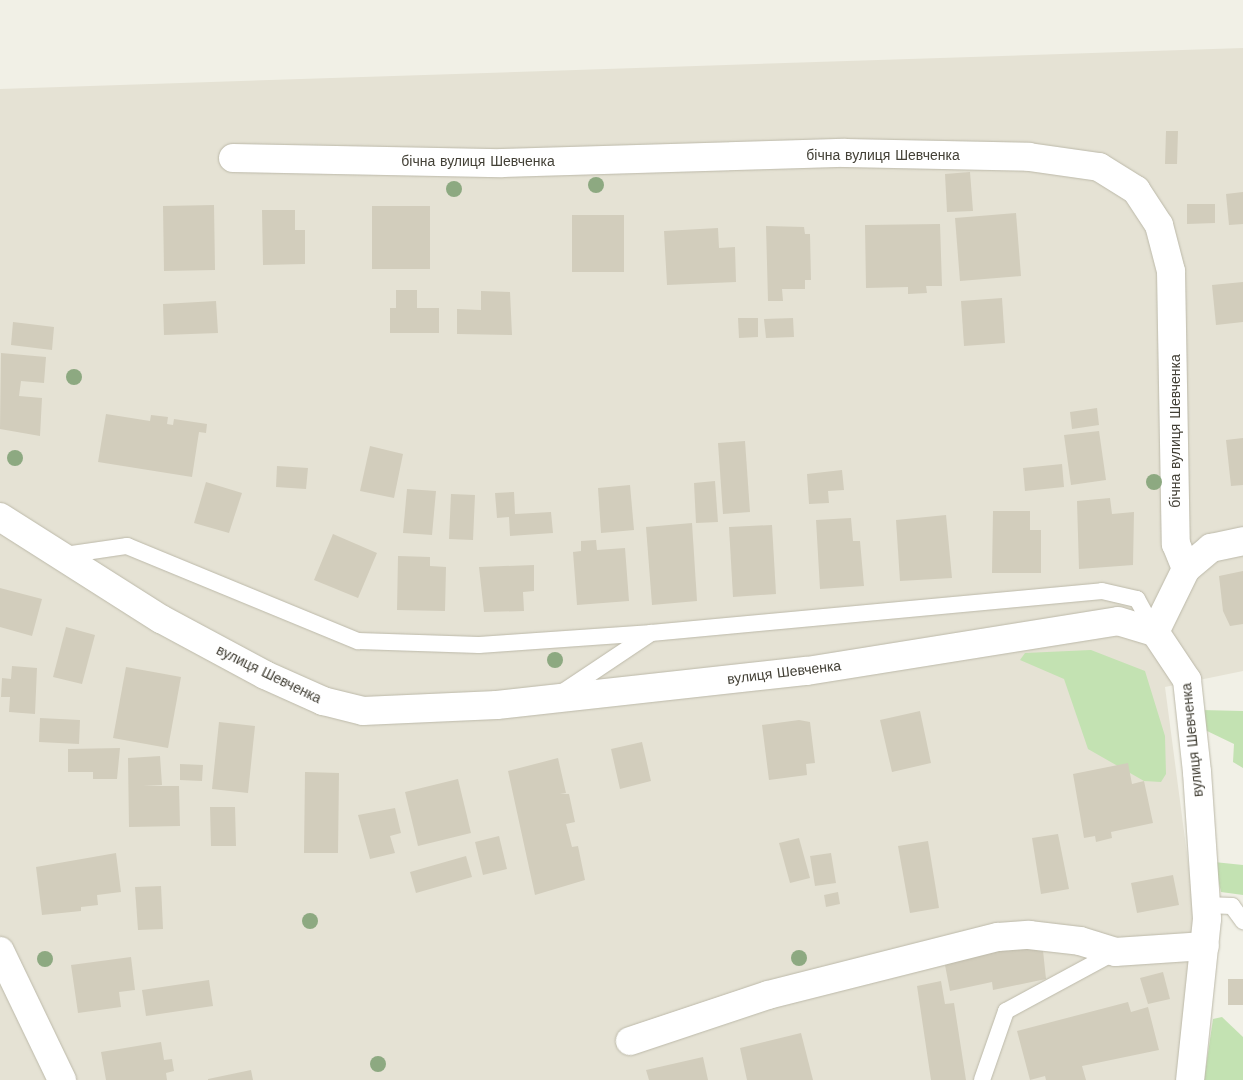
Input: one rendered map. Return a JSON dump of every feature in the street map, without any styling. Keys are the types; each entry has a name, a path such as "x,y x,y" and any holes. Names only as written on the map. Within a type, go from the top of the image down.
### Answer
{"street":[{"name":"бічна вулиця Шевченка","path":"233,158 502,163 845,153 1029,157 1099,167 1136,190 1159,225 1170,271 1176,544 1186,569"},
{"name":"вулиця Шевченка","path":"0,517 65,555 161,619 322,701 363,711 552,699 807,671 1118,621 1155,632 1187,680 1206,905 1205,946 1190,1080"},
{"path":"1155,632 1186,569 1211,548 1243,541"},
{"path":"630,1041 768,995 906,962 970,942 1029,935 1080,941 1115,952 1205,946"},
{"path":"0,951 62,1080"}],"lane":[{"path":"65,555 127,546 358,641 479,645 651,633 1102,591 1137,599 1155,632"},
{"path":"552,699 651,633"},
{"path":"1206,905 1232,906 1243,921"},
{"path":"982,1080 1006,1011 1115,952"}],"shaded area":[{"path":"1243,48 1243,671 1165,687 1195,915 1178,1080 0,1080 0,89"}],"green space":[{"path":"1091,650 1145,671 1165,736 1166,774 1161,782 1144,781 1088,749 1064,679 1020,660 1025,653"},
{"path":"1201,710 1243,711 1243,768 1233,762 1234,744 1205,730"},
{"path":"1214,862 1243,865 1243,895 1221,892"},
{"path":"1222,1017 1243,1037 1243,1080 1204,1080 1213,1019"}],"building":[{"path":"1166,131 1178,131 1177,164 1165,164"},
{"path":"970,172 973,211 947,212 945,174"},
{"path":"1243,192 1243,224 1229,225 1226,194"},
{"path":"1187,204 1215,204 1215,223 1187,224"},
{"path":"214,205 215,270 164,271 163,206"},
{"path":"372,206 430,206 430,269 372,269"},
{"path":"262,210 295,210 295,230 305,230 305,264 263,265"},
{"path":"1016,213 1021,276 960,281 955,218"},
{"path":"572,215 624,215 624,272 572,272"},
{"path":"940,224 942,286 926,286 927,293 908,294 908,287 866,288 865,225"},
{"path":"766,226 804,227 805,234 810,234 811,280 805,280 805,289 782,289 783,301 768,301"},
{"path":"718,228 719,248 735,247 736,282 667,285 664,231"},
{"path":"1243,282 1243,322 1216,325 1212,285"},
{"path":"396,290 417,290 417,308 439,308 439,333 390,333 390,308 396,308"},
{"path":"481,291 510,292 512,335 457,334 457,309 481,310"},
{"path":"1002,298 1005,343 964,346 961,301"},
{"path":"216,301 218,333 164,335 163,304"},
{"path":"738,318 758,318 758,337 739,338"},
{"path":"793,318 794,337 766,338 764,319"},
{"path":"13,322 54,327 52,350 11,345"},
{"path":"1,353 46,357 44,383 21,381 19,396 42,398 40,436 0,429"},
{"path":"1097,408 1099,425 1072,429 1070,412"},
{"path":"106,414 150,421 151,415 168,417 167,424 173,425 174,419 207,424 206,433 199,432 192,477 98,462"},
{"path":"1099,431 1106,480 1071,485 1064,435"},
{"path":"1243,438 1243,485 1231,486 1226,440"},
{"path":"745,441 750,512 723,514 718,443"},
{"path":"370,446 403,454 394,498 360,491"},
{"path":"1062,464 1064,487 1025,491 1023,468"},
{"path":"277,466 308,468 306,489 276,487"},
{"path":"842,470 844,490 828,491 829,503 809,504 807,474"},
{"path":"715,481 718,522 696,523 694,483"},
{"path":"206,482 242,493 229,533 194,523"},
{"path":"630,485 634,530 601,533 598,488"},
{"path":"407,489 436,491 432,535 403,533"},
{"path":"514,492 515,514 551,512 553,533 510,536 509,517 497,518 495,493"},
{"path":"451,494 475,495 473,540 449,539"},
{"path":"1110,498 1112,514 1134,512 1133,565 1079,569 1077,501"},
{"path":"993,511 1030,511 1030,530 1041,530 1041,573 992,573"},
{"path":"946,515 952,578 900,581 896,520"},
{"path":"851,518 853,541 860,541 864,586 820,589 816,520"},
{"path":"692,523 697,601 652,605 646,527"},
{"path":"772,525 776,594 733,597 729,527"},
{"path":"333,534 377,553 358,598 314,580"},
{"path":"596,540 597,550 625,548 629,601 577,605 573,552 581,551 581,541"},
{"path":"398,556 430,557 430,566 446,567 445,611 397,610"},
{"path":"534,565 534,591 523,592 524,611 484,612 479,567"},
{"path":"1243,571 1243,624 1230,626 1223,611 1219,576"},
{"path":"0,588 42,599 32,636 0,627"},
{"path":"66,627 95,635 82,684 53,677"},
{"path":"12,666 37,668 35,714 9,712 10,697 1,697 2,678 11,679"},
{"path":"126,667 181,677 168,748 113,738"},
{"path":"920,711 931,763 892,772 880,720"},
{"path":"40,718 80,720 79,744 39,742"},
{"path":"799,720 810,722 815,763 806,764 807,775 769,780 762,725"},
{"path":"219,722 255,726 248,793 212,789"},
{"path":"642,742 651,781 620,789 611,749"},
{"path":"120,748 117,779 93,779 93,772 68,772 68,749"},
{"path":"160,756 162,785 143,786 179,786 180,826 129,827 128,758"},
{"path":"558,758 566,793 560,794 569,794 575,822 566,824 572,847 578,846 585,880 535,895 508,771"},
{"path":"1128,763 1132,784 1144,781 1153,823 1111,832 1112,838 1096,842 1095,836 1084,838 1073,774"},
{"path":"180,764 203,765 202,781 180,780"},
{"path":"305,772 339,773 338,853 304,853"},
{"path":"458,779 471,833 418,846 405,792"},
{"path":"210,807 235,807 236,846 211,846"},
{"path":"395,808 401,833 390,836 395,853 370,859 358,815"},
{"path":"1058,834 1069,889 1041,894 1032,838"},
{"path":"499,836 507,869 483,875 475,842"},
{"path":"799,838 810,878 790,883 779,843"},
{"path":"928,841 939,908 910,913 898,846"},
{"path":"116,853 121,892 97,895 98,905 81,907 81,911 42,915 36,867"},
{"path":"831,853 836,883 815,886 810,856"},
{"path":"466,856 472,877 416,893 410,872"},
{"path":"1173,875 1179,905 1137,913 1131,883"},
{"path":"161,886 163,929 138,930 135,887"},
{"path":"838,892 840,904 826,907 824,895"},
{"path":"1042,941 1046,979 993,990 992,982 950,991 944,960"},
{"path":"131,957 135,990 119,992 121,1007 78,1013 71,965"},
{"path":"1163,972 1170,999 1148,1004 1140,978"},
{"path":"1228,979 1243,979 1243,1005 1228,1005"},
{"path":"209,980 213,1006 146,1016 142,990"},
{"path":"941,981 945,1004 954,1003 966,1080 931,1080 917,986"},
{"path":"1128,1002 1131,1012 1148,1007 1159,1050 1082,1066 1086,1080 1046,1080 1045,1076 1030,1080 1017,1031"},
{"path":"801,1033 813,1080 747,1080 740,1048"},
{"path":"161,1042 164,1060 172,1059 174,1071 166,1073 167,1080 106,1080 101,1052"},
{"path":"703,1057 708,1080 649,1080 646,1070"},
{"path":"251,1070 253,1080 208,1080 208,1079"}]}
